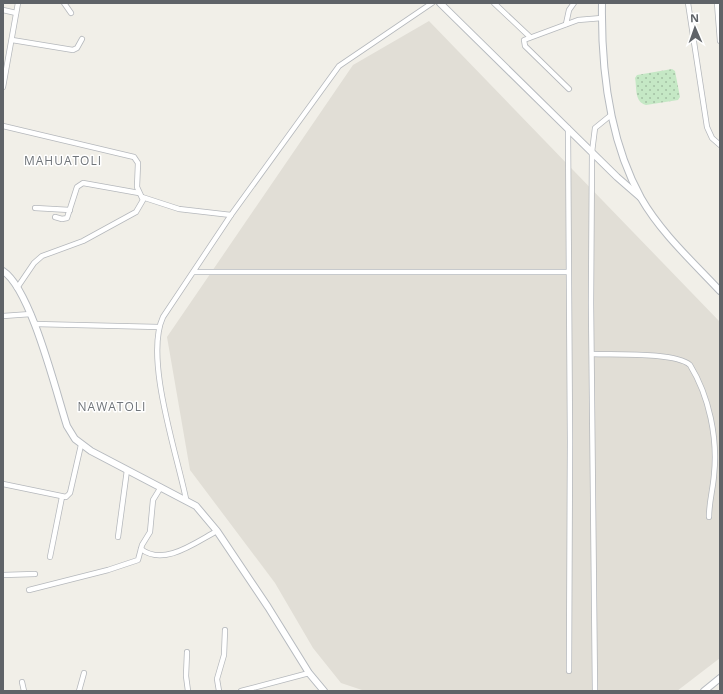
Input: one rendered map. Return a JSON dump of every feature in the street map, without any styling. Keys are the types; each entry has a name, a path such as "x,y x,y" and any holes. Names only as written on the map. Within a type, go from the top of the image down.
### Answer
{"main road":[{"path":"440,3 642,199 682,250 720,291"},
{"path":"602,3 604,61 611,115 621,153 642,199"},
{"path":"3,271 17,288 31,314 67,426 81,444 196,506 217,531 268,607 309,673 324,691"},
{"path":"704,691 720,678"}],"street":[{"path":"3,87 18,3"},
{"path":"64,3 71,13"},
{"path":"186,500 157,371 159,327 163,317 231,215 339,66 432,3"},
{"path":"494,3 530,36"},
{"path":"566,24 569,10 574,3"},
{"path":"688,3 707,127 712,138 720,145"},
{"path":"717,3 720,41"},
{"path":"3,10 16,13"},
{"path":"569,89 525,46 524,40 530,36 585,18 602,18"},
{"path":"12,40 73,50 77,48 82,39"},
{"path":"595,691 592,152 595,128 611,115"},
{"path":"3,126 134,156 138,163 137,187 143,202 136,212 77,244 42,256 34,263 17,288"},
{"path":"568,128 567,272 570,442 569,671"},
{"path":"55,217 64,219 67,218 77,187 83,183 141,195 179,209 231,215"},
{"path":"35,208 70,210"},
{"path":"194,272 567,272"},
{"path":"3,316 31,314"},
{"path":"35,324 159,327"},
{"path":"592,354 670,357 685,361 694,372 713,428 714,475 708,517"},
{"path":"713,428 719,427"},
{"path":"3,484 62,497 68,496 70,493 81,444"},
{"path":"118,536 127,470"},
{"path":"29,590 134,562 140,557 141,549 150,532 153,500 161,487"},
{"path":"50,557 62,497"},
{"path":"141,549 149,554 172,554 217,531"},
{"path":"3,575 34,574"},
{"path":"219,691 217,679 224,655 225,630"},
{"path":"187,652 186,676 188,691"},
{"path":"79,691 84,673"},
{"path":"241,691 309,673"},
{"path":"22,682 24,691"}],"shaded area":[{"path":"429,21 720,322 720,658 677,691 365,691 341,683 313,648 275,583 190,470 167,337 353,65"}],"green space":[{"path":"672,69 675,71 680,97 678,100 646,105 642,103 637,94 635,78 637,75"}],"district":[{"name":"MAHUATOLI","path":"63,160"},
{"name":"NAWATOLI","path":"112,406"}]}
